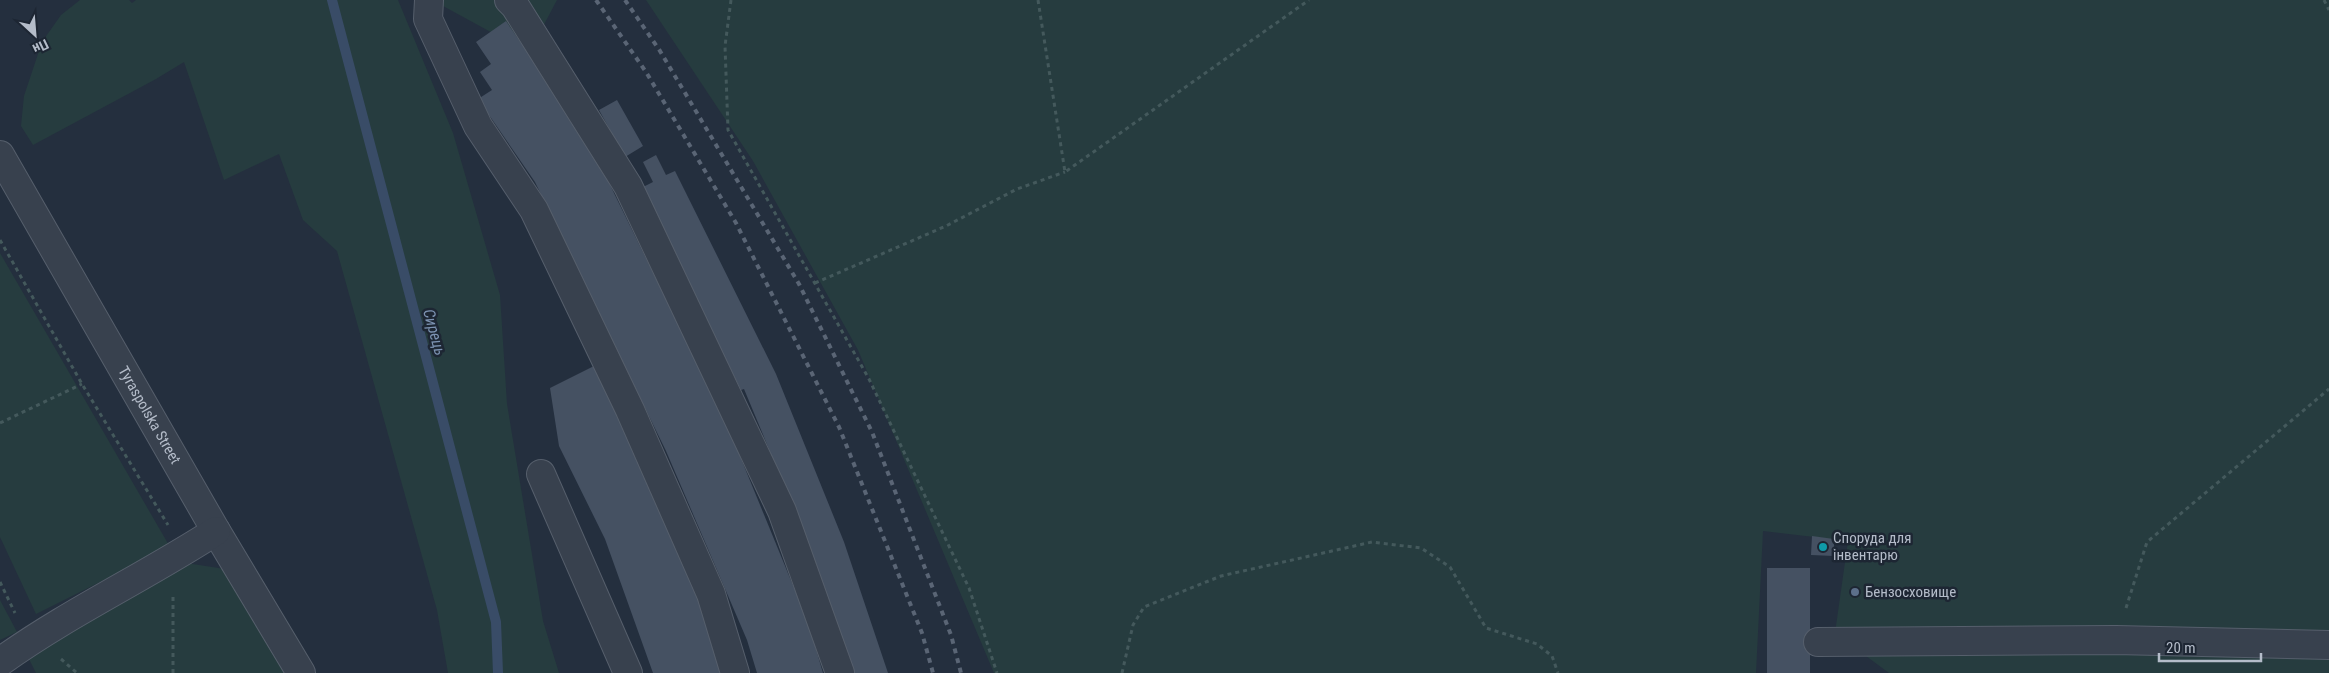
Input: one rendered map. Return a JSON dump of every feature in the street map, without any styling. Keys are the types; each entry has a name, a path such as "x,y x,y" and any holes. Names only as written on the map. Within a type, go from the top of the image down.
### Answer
{"street":[{"path":"429,0 428,18 478,126 534,210 630,410 711,594 736,673"},
{"path":"508,0 515,6 553,64 628,186 782,511 840,673"},
{"name":"Tyraspolska Street","path":"0,155 216,532 301,673"},
{"path":"541,474 628,673"},
{"path":"0,662 28,642 216,532"},
{"path":"1818,642 2116,640 2329,645"}],"path":[{"path":"731,0 725,46 728,130 869,379 969,588 997,673"},
{"path":"1038,0 1065,172"},
{"path":"815,282 946,226 1018,189 1065,172 1309,0"},
{"path":"2324,0 2329,10"},
{"path":"0,240 82,384 184,552 186,563 173,571 173,673"},
{"path":"0,423 82,384"},
{"path":"2116,640 2147,542 2329,389"},
{"path":"1122,673 1133,626 1144,607 1221,576 1372,542 1421,548 1450,567 1486,628 1537,644 1552,656 1558,673"},
{"path":"57,657 77,673"}],"green space":[{"path":"80,0 129,0 132,3 136,0 398,0 453,133 500,295 507,404 543,621 559,673 448,673 437,610 337,251 303,220 279,154 224,180 184,62 33,145 21,126 24,96 42,42 61,15"},
{"path":"432,0 557,0 529,53"},
{"path":"646,0 2329,0 2329,673 1889,673 1835,633 1848,541 1763,531 1756,673 994,673 858,350 753,161"},
{"path":"0,253 170,547 36,614 0,537"},
{"path":"186,563 225,569 284,673 36,673 28,657"},
{"path":"0,600 17,632 0,640"}],"building":[{"path":"506,21 590,144 726,422 808,622 823,673 757,673 747,640 666,451 535,182 478,99 492,90 480,72 491,64 476,42"},
{"path":"617,100 643,146 625,157 599,110"},
{"path":"656,155 666,175 675,171 776,374 844,542 888,673 854,673 813,555 744,389 741,390 641,188 653,182 643,162"},
{"path":"594,366 665,508 712,633 724,673 653,673 605,539 559,446 550,388"},
{"name":"Споруда для інвентарю","path":"1812,536 1834,539 1834,556 1811,555"},
{"path":"1767,568 1810,568 1810,673 1767,673"}],"waterway":[{"name":"Сирець","path":"332,0 496,622 498,673"}],"railway":[{"path":"596,0 646,72 736,223 839,427 922,633 933,673"},
{"path":"625,0 660,51 799,284 872,432 951,635 961,673"}],"place":[{"name":"Споруда для інвентарю","path":"1823,547"},
{"name":"Бензосховище","path":"1855,592"}]}
